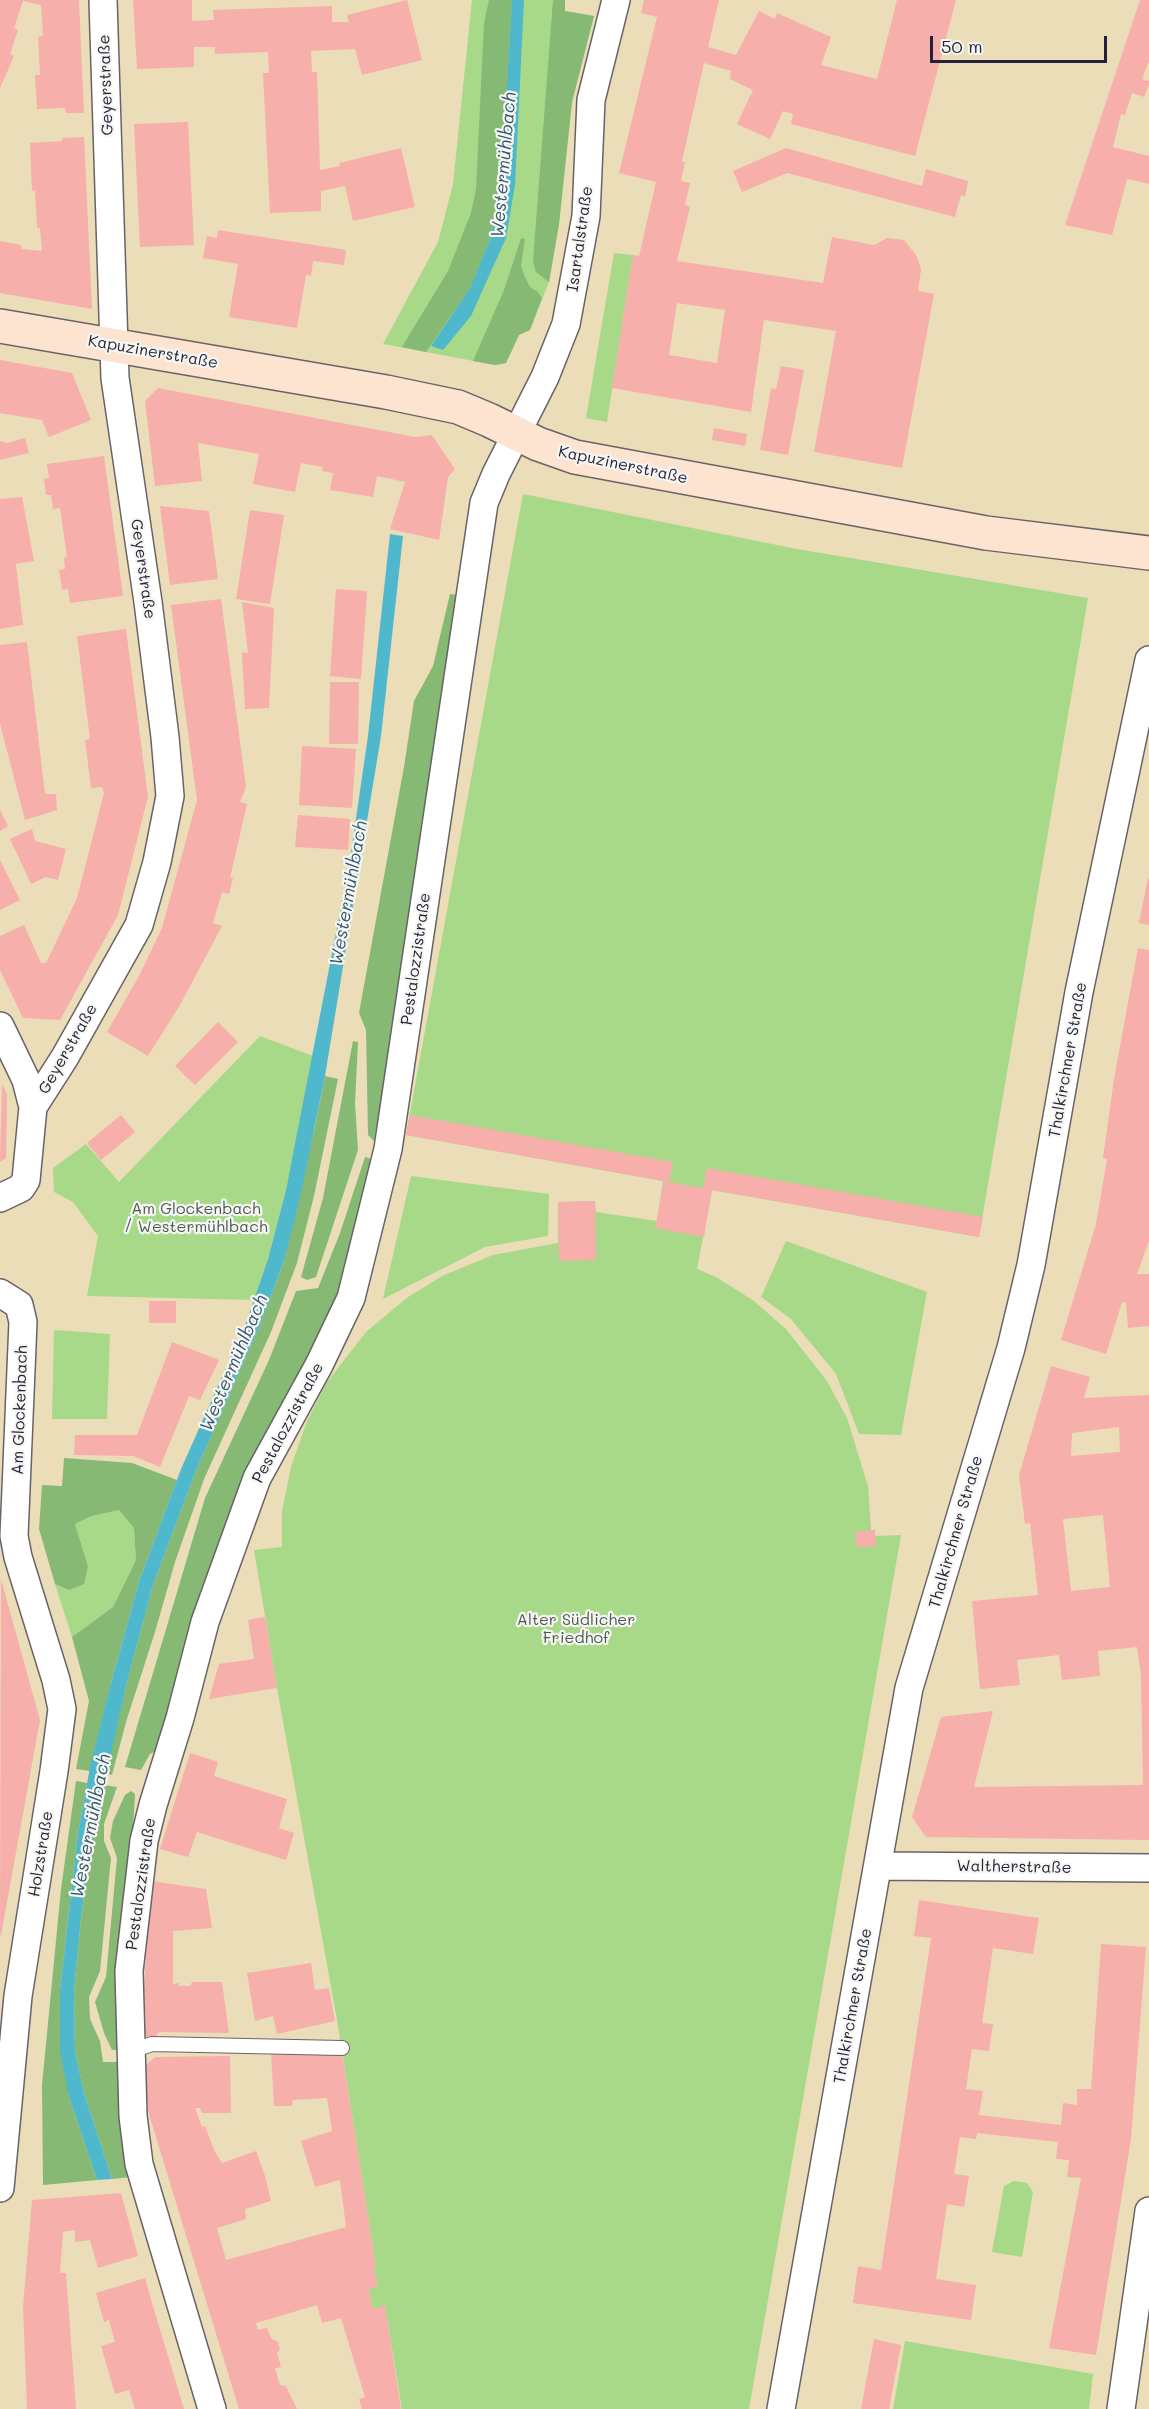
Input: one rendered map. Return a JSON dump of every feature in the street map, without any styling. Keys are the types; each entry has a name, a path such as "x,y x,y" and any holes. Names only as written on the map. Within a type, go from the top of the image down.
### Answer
{"main road":[{"name":"Kapuzinerstraße","path":"0,326 386,392 458,407 549,449 575,457 986,533 1149,553"}],"street":[{"name":"Geyerstraße","path":"33,1107 65,1057 139,925 157,862 170,796 149,614 115,378 104,0"},
{"name":"Isartalstraße","path":"517,434 556,352 570,308 586,216 591,100 616,0"},
{"name":"Pestalozzistraße","path":"212,2409 139,2164 133,2115 129,1971 144,1841 205,1622 257,1478 319,1365 351,1299 388,1149 481,524 492,482 517,434"},
{"name":"Thalkirchner Straße","path":"781,2409 909,1688 1011,1348 1036,1240 1079,992 1149,660"},
{"path":"0,1026 26,1080 33,1107 28,1177 21,1188 0,1198"},
{"name":"Am Glockenbach","path":"0,1293 19,1305 23,1322 17,1495 7,1524"},
{"name":"Holzstraße","path":"0,2188 18,1996 62,1709 56,1680 7,1524"},
{"name":"Waltherstraße","path":"879,1866 1149,1868"},
{"path":"1121,2409 1149,2211"}],"lane":[{"path":"131,2051 152,2044 342,2048"}],"green space":[{"path":"472,0 565,0 565,11 594,16 572,102 559,224 549,282 530,330 519,335 506,363 495,365 383,344 438,242 453,184"},
{"path":"489,0 512,0 501,181 491,237 470,288 426,352 402,347 448,271 471,213 476,189 484,23"},
{"path":"553,0 565,0 565,11 594,16 572,102 559,224 549,282 536,272 533,261"},
{"path":"521,238 525,239 521,266 524,275 530,287 542,298 530,330 519,335 506,363 495,365 473,361 504,290"},
{"path":"614,253 633,255 607,422 586,418"},
{"name":"Alter Südlicher Friedhof","path":"523,494 797,549 1088,598 979,1237 712,1190 697,1269 716,1277 754,1301 786,1329 827,1381 847,1418 868,1486 871,1530 875,1530 875,1536 901,1535 749,2409 402,2409 385,2306 373,2309 369,2289 378,2286 373,2268 376,2267 337,2020 254,1550 282,1547 282,1511 291,1467 307,1421 327,1382 366,1332 408,1297 444,1275 493,1255 558,1243 558,1202 595,1201 596,1212 657,1221 663,1181 406,1135"},
{"path":"450,594 462,595 441,742 374,1141 368,1135 366,1030 359,1013 414,701 433,666"},
{"name":"Am Glockenbach / Westermühlbach","path":"260,1036 313,1056 286,1190 268,1259 254,1300 87,1296 98,1236 73,1202 54,1192 53,1168 86,1144 119,1182"},
{"path":"353,1041 358,1042 355,1103 358,1150 316,1277 307,1280 301,1277 323,1198"},
{"path":"325,1076 338,1079 314,1196 297,1263 271,1332 204,1479 175,1562 112,1775 105,1773 153,1585 195,1473 260,1325 284,1261"},
{"path":"365,1157 372,1159 345,1278 164,1747 150,1754 141,1770 125,1767 205,1498 269,1360 296,1291 318,1288 340,1233"},
{"path":"411,1176 549,1194 548,1236 485,1247 383,1299"},
{"path":"786,1241 927,1292 901,1435 859,1434 836,1374 791,1319 761,1297"},
{"path":"54,1330 110,1334 107,1419 52,1419"},
{"path":"64,1458 132,1463 177,1480 139,1582 90,1771 76,1769 89,1701 72,1637 113,1607 136,1560 134,1528 119,1510 92,1516 75,1524 88,1566 84,1584 69,1590 55,1584 39,1529 42,1485 62,1486"},
{"path":"119,1510 134,1528 136,1560 113,1607 72,1637 55,1584 69,1590 88,1566 75,1524 92,1516"},
{"path":"76,1781 87,1783 78,1833 60,1990 69,2097 97,2180 43,2185 42,2085 61,1889"},
{"path":"103,1785 117,1787 104,1824 104,1841 111,1858 100,1971 89,1997 90,2019 100,2041 103,2062 120,2062 131,2177 112,2179 84,2093 75,2051 74,1990 81,1918 93,1833"},
{"path":"131,1791 135,1794 120,2050 112,2050 104,2033 95,2002 106,1977 117,1858 110,1838 113,1821 125,1795"},
{"path":"1014,2181 1027,2183 1033,2192 1022,2257 992,2252 1004,2186"},
{"path":"905,2341 1093,2374 1089,2409 893,2409"}],"water":[{"name":"Westermühlbach","path":"512,0 524,0 515,185 506,238 471,316 443,350 431,346 470,288 491,237 501,181"},
{"name":"Westermühlbach","path":"390,534 403,536 381,736 325,1076 301,1193 284,1261 260,1325 195,1473 153,1585 126,1686 93,1833 74,1990 75,2051 84,2093 112,2179 97,2180 69,2097 60,2051 60,1990 78,1833 90,1767 139,1582 181,1469 246,1323 268,1259 286,1190 349,866 368,736"}],"building":[{"path":"0,0 79,0 84,113 66,113 65,108 37,109 35,75 40,75 38,37 43,36 41,5 23,1 14,28 18,30 10,54 14,56 0,88"},
{"path":"133,0 192,0 192,21 214,20 213,10 332,6 332,22 349,22 347,15 407,0 422,60 362,75 355,49 311,51 312,72 317,72 320,170 401,148 415,207 353,221 345,186 321,191 321,211 270,213 263,73 269,73 268,52 215,54 215,47 194,47 194,67 137,69"},
{"path":"644,0 719,0 708,47 736,55 759,11 775,19 777,13 831,37 821,65 877,79 897,0 956,0 915,156 791,124 793,114 783,111 770,139 737,124 753,90 730,79 731,71 704,63 682,161 685,162 681,181 690,183 685,205 690,207 677,261 823,283 832,237 874,245 887,238 904,240 916,255 921,269 918,291 934,294 902,468 814,452 836,331 764,320 751,412 612,388 633,255 639,256 656,182 619,173 657,17 641,13","holes":["677,303 725,310 717,363 669,355"]},
{"path":"1140,0 1149,0 1149,61 1142,79 1149,81 1149,85 1144,97 1132,93 1125,115 1121,114 1113,147 1149,156 1149,184 1127,179 1112,235 1065,225"},
{"path":"188,122 194,245 140,247 134,124"},
{"path":"84,137 92,309 0,293 0,241 21,245 21,249 42,251 40,228 37,228 35,190 32,191 30,143"},
{"path":"786,148 922,186 926,169 968,181 965,197 961,195 955,217 787,173 742,192 733,171"},
{"path":"218,230 346,250 344,265 313,261 311,276 306,275 297,328 229,317 238,264 203,258 207,236 217,238"},
{"path":"0,360 72,373 91,420 49,437 42,420 0,413"},
{"path":"781,366 804,370 788,455 760,450 771,388 776,389"},
{"path":"158,388 415,437 432,435 455,469 448,477 439,540 390,529 405,482 377,476 373,497 330,490 333,473 322,471 323,467 301,463 295,492 253,484 259,454 198,443 202,481 155,486 145,401"},
{"path":"714,428 747,434 745,446 712,440"},
{"path":"25,438 29,453 0,460 0,441 7,443"},
{"path":"104,456 123,596 70,603 68,589 62,590 59,570 65,569 64,558 67,557 60,508 53,509 51,495 46,495 44,479 49,478 47,464"},
{"path":"22,497 34,561 16,564 23,625 0,629 0,499"},
{"path":"160,506 209,511 218,579 170,585"},
{"path":"250,510 284,515 270,604 236,599"},
{"path":"336,589 367,591 361,679 330,676"},
{"path":"221,599 246,787 240,802 247,804 230,878 233,878 229,894 222,892 213,923 222,926 180,1005 148,1056 107,1032 139,976 162,928 197,800 171,605"},
{"path":"242,602 274,608 269,708 245,709 242,652 248,653"},
{"path":"126,629 148,797 118,915 60,1020 23,1018 0,970 0,936 24,925 41,963 46,963 77,898 104,793 102,787 91,788 85,740 90,739 77,636"},
{"path":"27,642 45,794 56,794 57,810 25,820 0,724 0,645"},
{"path":"330,682 359,682 358,744 329,744"},
{"path":"302,746 356,749 352,808 299,805"},
{"path":"0,810 8,826 0,831"},
{"path":"298,815 350,819 348,850 295,847"},
{"path":"32,829 35,841 66,849 58,880 46,877 31,884 10,839"},
{"path":"0,860 20,900 0,910"},
{"path":"1149,879 1149,925 1139,923"},
{"path":"1138,948 1149,950 1149,1241 1137,1274 1149,1274 1149,1326 1128,1328 1126,1303 1122,1302 1106,1354 1061,1340 1096,1224 1107,1159 1103,1158 1114,1079"},
{"path":"218,1022 238,1042 195,1085 175,1066"},
{"path":"2,1084 7,1094 6,1158 0,1162"},
{"path":"121,1115 135,1132 101,1160 87,1143"},
{"path":"410,1115 673,1162 669,1182 703,1188 707,1168 983,1217 979,1237 712,1190 704,1237 655,1228 664,1181 406,1135"},
{"path":"595,1201 596,1260 559,1261 558,1202"},
{"path":"149,1301 176,1301 176,1323 149,1323"},
{"path":"172,1342 219,1360 200,1400 189,1396 160,1467 133,1456 74,1455 75,1435 137,1435"},
{"path":"1051,1366 1090,1377 1084,1398 1149,1395 1149,1840 926,1837 912,1817 941,1717 993,1711 974,1787 1143,1785 1141,1676 1137,1647 1098,1651 1100,1676 1062,1680 1059,1655 1017,1660 1020,1685 980,1689 972,1601 1038,1595 1030,1523 1025,1524 1019,1475","holes":["1119,1427 1120,1452 1071,1456 1072,1433","1103,1515 1110,1587 1071,1591 1063,1519"]},
{"path":"875,1530 876,1546 857,1547 855,1532"},
{"path":"1,1579 40,1720 0,1935"},
{"path":"265,1617 277,1688 209,1699 219,1664 254,1659 248,1620"},
{"path":"190,1753 218,1762 214,1776 287,1799 279,1828 294,1833 286,1860 197,1832 188,1857 160,1849"},
{"path":"151,1881 206,1889 212,1928 173,1931 173,1984 190,1986 192,1982 222,1982 229,2033 159,2032 155,2037 147,2037 144,2034 143,2028 146,2025 144,1987"},
{"path":"919,1900 1039,1918 1033,1954 993,1948 982,2023 993,2024 989,2051 972,2049 966,2089 983,2091 979,2115 1061,2125 1063,2103 1077,2105 1077,2089 1091,2089 1101,1944 1146,1947 1131,2139 1096,2355 1049,2348 1081,2178 1067,2177 1069,2160 1056,2159 1058,2142 977,2133 976,2139 960,2137 954,2174 969,2176 964,2207 947,2204 936,2279 976,2285 971,2320 853,2303 858,2266 881,2270 931,1938 914,1936"},
{"path":"311,1963 315,1990 329,1988 335,2021 277,2034 273,2016 255,2021 247,1973"},
{"path":"271,2053 342,2053 376,2267 373,2268 378,2286 369,2289 373,2309 385,2305 401,2409 362,2409 359,2399 365,2397 341,2318 322,2323 317,2305 256,2323 258,2330 267,2328 271,2338 278,2342 280,2350 277,2353 281,2367 275,2368 280,2385 286,2386 297,2409 239,2409 148,2111 145,2066 155,2057 230,2056 231,2113 202,2113 200,2108 195,2108 202,2127 205,2126 222,2163 256,2151 271,2201 245,2209 246,2219 217,2228 226,2260 346,2227 340,2180 315,2187 301,2141 332,2131 327,2098 293,2100 292,2106 274,2106"},
{"path":"121,2193 138,2256 98,2268 90,2240 75,2242 75,2230 63,2232 60,2273 66,2273 76,2409 27,2409 23,2307 32,2200"},
{"path":"145,2278 184,2409 135,2409 129,2390 115,2394 101,2346 115,2342 109,2320 104,2322 96,2293"},
{"path":"874,2339 901,2345 889,2409 861,2409"}]}
